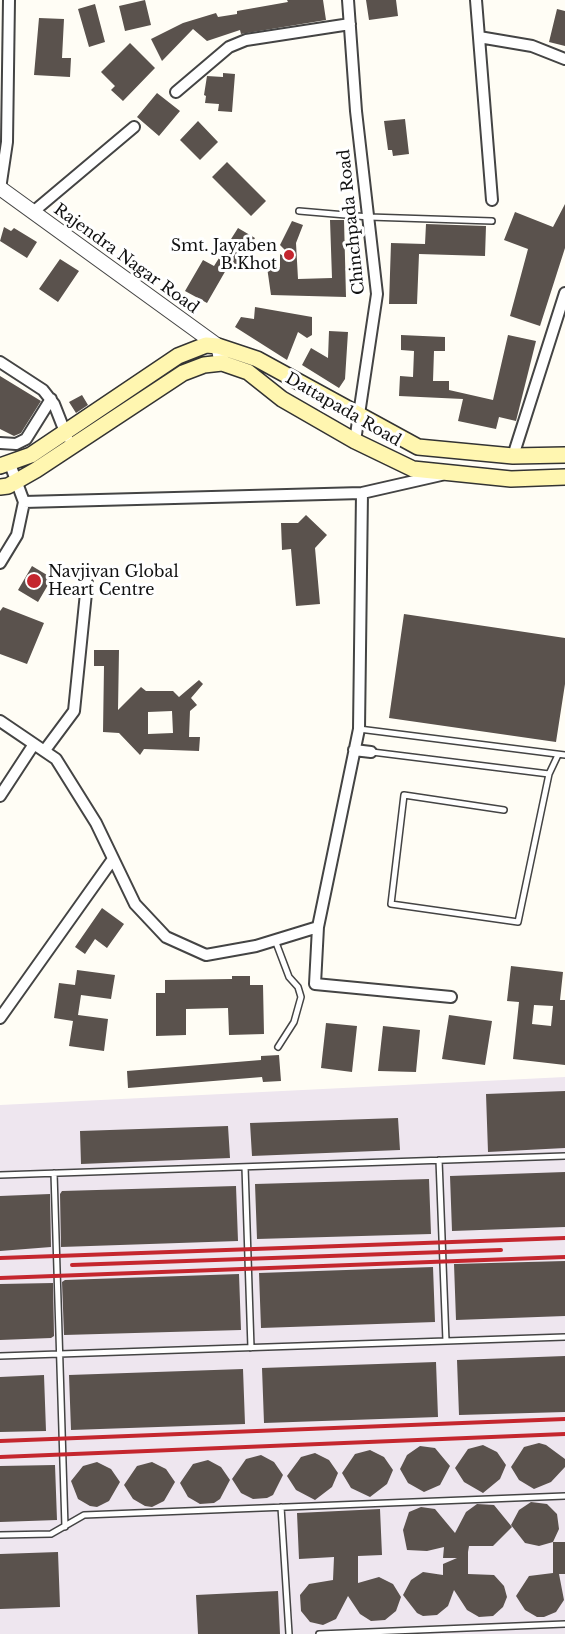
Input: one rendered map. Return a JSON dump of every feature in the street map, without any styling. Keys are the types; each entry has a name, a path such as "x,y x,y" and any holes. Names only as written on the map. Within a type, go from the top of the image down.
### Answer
{"main road":[{"path":"68,440 178,356 206,345 218,346 257,359 357,416 418,447 513,456 565,455"},
{"path":"5,465 68,440 183,374 204,365 222,363"},
{"name":"Dattapada Road","path":"222,363 248,372 282,399 355,441 413,469 511,478 565,477"},
{"path":"0,487 18,481 28,456"}],"street":[{"path":"0,188 7,142 9,0"},
{"name":"Chinchpada Road","path":"348,0 376,294 355,441"},
{"path":"476,0 492,200"},
{"path":"176,92 230,47 246,40 350,24"},
{"path":"479,37 532,46 565,59"},
{"path":"33,212 134,127"},
{"name":"Rajendra Nagar Road","path":"0,188 218,346"},
{"path":"513,456 565,294"},
{"path":"218,346 222,363"},
{"path":"0,362 37,392 51,399 68,440"},
{"path":"28,456 26,439 51,399"},
{"path":"0,443 28,456"},
{"path":"0,563 17,535 24,502 18,481 5,465"},
{"path":"24,502 362,493 451,473"},
{"path":"362,493 359,729 318,927 315,984 451,998"},
{"path":"45,750 74,711 87,583"},
{"path":"0,721 56,759 96,823 135,904 166,938 206,955 275,940 318,927"},
{"path":"0,796 34,744"},
{"path":"354,750 371,752"},
{"path":"0,1018 113,859"}],"lane":[{"path":"299,211 492,221"},
{"path":"359,729 565,755"},
{"path":"371,752 549,774"},
{"path":"504,810 404,795 391,904 518,922 549,774 558,755"},
{"path":"275,940 289,977 298,987 301,997 294,1022 278,1047"},
{"path":"0,1175 565,1156"},
{"path":"439,1160 446,1341"},
{"path":"245,1167 251,1348"},
{"path":"54,1173 65,1527"},
{"path":"0,1356 565,1337"},
{"path":"0,1535 51,1534 84,1515 565,1496"},
{"path":"281,1507 289,1634"},
{"path":"319,1634 565,1624"}],"shaded area":[{"path":"565,1077 565,1634 0,1634 0,1105"}],"building":[{"path":"145,0 151,25 125,31 119,6"},
{"path":"287,0 323,0 326,20 241,34 240,30 207,41 193,29 162,61 151,39 183,23 216,13 218,17 237,14 237,11 288,2"},
{"path":"366,0 396,0 398,16 369,20"},
{"path":"95,4 105,42 89,47 78,9"},
{"path":"557,9 565,11 565,46 549,42"},
{"path":"39,18 64,19 62,58 71,58 70,77 34,75"},
{"path":"130,43 155,68 123,101 111,90 115,86 101,72"},
{"path":"223,73 235,74 232,112 218,111 219,104 205,103 207,76 223,77"},
{"path":"157,93 180,111 159,136 137,117"},
{"path":"405,119 409,154 393,156 392,150 388,150 384,121"},
{"path":"198,121 218,142 200,160 180,140"},
{"path":"227,162 266,201 251,216 212,177"},
{"path":"565,204 565,248 540,326 510,316 528,249 504,240 515,212 553,227"},
{"name":"Smt. Jayaben B.Khot","path":"330,220 344,220 346,297 271,295 267,267 280,267 280,254 290,260 292,257 280,245 292,221 303,225 296,243 298,279 332,278"},
{"path":"426,224 486,226 485,256 419,254 417,304 389,304 391,243 425,244"},
{"path":"4,227 11,231 14,228 37,242 27,258 0,241"},
{"path":"238,228 255,238 237,268 230,263 207,303 185,291 203,260 214,266"},
{"path":"60,259 79,271 58,302 39,289"},
{"path":"255,307 312,317 312,335 307,338 298,332 287,360 235,327 241,317 254,319"},
{"path":"329,331 348,332 345,379 339,388 302,365 311,348 328,358"},
{"path":"401,335 445,337 445,351 434,351 433,381 449,381 449,390 493,400 508,335 536,341 516,421 499,417 496,429 458,421 463,399 399,396 400,376 413,377 414,351 401,350"},
{"path":"0,376 41,401 21,433 14,436 0,429"},
{"path":"82,395 88,405 76,413 69,402"},
{"path":"306,515 327,535 315,548 320,604 296,606 291,549 282,550 281,523 298,523"},
{"path":"32,566 52,578 38,602 18,590"},
{"path":"3,607 44,623 27,664 0,654 0,611"},
{"path":"404,614 565,638 565,684 556,742 389,718"},
{"path":"94,650 119,650 118,710 141,687 146,691 173,691 179,697 199,680 203,684 191,698 197,705 190,711 189,737 200,737 199,751 144,749 140,755 119,733 103,732 104,666 94,666","holes":["172,711 173,733 148,734 148,712"]},
{"path":"102,908 124,924 107,948 95,939 85,954 75,947"},
{"path":"511,966 563,972 560,1000 565,1000 565,1065 513,1059 519,1002 507,1001","holes":["534,1005 553,1006 551,1026 532,1024"]},
{"path":"77,970 115,975 111,999 81,995 78,1015 108,1019 104,1051 69,1046 73,1021 54,1018 59,983 75,985"},
{"path":"232,976 250,976 250,985 263,985 264,1034 229,1035 228,1008 186,1009 186,1035 156,1036 156,993 165,993 165,980 232,979"},
{"path":"449,1015 492,1021 485,1065 442,1059"},
{"path":"326,1023 357,1026 352,1072 321,1068"},
{"path":"383,1026 420,1030 416,1072 378,1071"},
{"path":"279,1055 281,1081 263,1082 262,1077 128,1088 127,1071 261,1060 261,1056"},
{"path":"565,1091 565,1148 488,1152 486,1094"},
{"path":"398,1118 400,1150 252,1156 250,1123"},
{"path":"228,1126 230,1158 81,1164 80,1131"},
{"path":"565,1172 565,1227 452,1231 450,1176"},
{"path":"429,1179 431,1234 257,1239 255,1184"},
{"path":"236,1186 238,1241 61,1247 60,1194 62,1191"},
{"path":"50,1194 51,1247 0,1251 0,1196"},
{"path":"565,1261 565,1316 456,1320 454,1264"},
{"path":"433,1267 435,1322 261,1328 259,1273"},
{"path":"239,1274 241,1330 64,1335 62,1282 65,1280"},
{"path":"53,1283 54,1336 0,1340 0,1284"},
{"path":"565,1356 565,1412 459,1415 457,1360"},
{"path":"436,1362 438,1417 264,1423 262,1368"},
{"path":"243,1369 245,1424 71,1430 69,1375"},
{"path":"44,1375 46,1431 0,1432 0,1377"},
{"path":"539,1443 546,1445 565,1459 565,1467 551,1482 534,1489 519,1480 511,1467 524,1447"},
{"path":"483,1445 497,1452 506,1465 500,1479 483,1493 464,1482 455,1468 468,1449"},
{"path":"420,1446 435,1448 450,1466 440,1485 424,1492 408,1483 400,1469 407,1455"},
{"path":"370,1450 384,1457 393,1470 387,1484 370,1497 351,1488 342,1473 355,1454"},
{"path":"315,1453 329,1460 338,1473 332,1487 315,1500 296,1490 287,1476 301,1457"},
{"path":"261,1455 274,1462 283,1475 273,1495 253,1499 241,1493 232,1479 246,1459"},
{"path":"208,1460 221,1467 230,1480 220,1499 214,1503 200,1504 188,1497 180,1483 193,1464"},
{"path":"97,1462 111,1469 120,1482 109,1501 97,1507 78,1499 71,1481 83,1466"},
{"path":"152,1462 166,1469 175,1482 164,1501 152,1507 133,1499 124,1485 137,1466"},
{"path":"55,1465 57,1520 0,1522 0,1466"},
{"path":"531,1502 547,1504 557,1514 559,1529 553,1542 539,1546 525,1543 511,1525 519,1510"},
{"path":"477,1504 494,1505 512,1527 493,1546 469,1546 468,1552 468,1574 494,1575 504,1586 507,1597 503,1607 493,1616 479,1617 467,1610 454,1590 448,1606 437,1615 423,1616 417,1613 403,1595 411,1580 423,1572 443,1575 443,1564 457,1558 443,1558 444,1547 427,1551 407,1550 403,1530 409,1512 421,1507 435,1509 455,1533 466,1512"},
{"path":"380,1509 382,1555 358,1556 358,1583 379,1577 393,1584 401,1597 396,1611 385,1620 371,1621 360,1614 348,1596 336,1619 323,1625 310,1622 301,1611 300,1595 309,1584 333,1580 334,1557 299,1559 297,1513"},
{"path":"553,1542 565,1542 565,1574 559,1574 564,1600 556,1612 537,1617 525,1610 516,1596 529,1576 553,1573"},
{"path":"58,1552 60,1607 0,1609 0,1554"},
{"path":"278,1591 280,1634 198,1634 196,1595"}],"railway":[{"path":"0,1258 565,1238"},
{"path":"72,1265 501,1250"},
{"path":"0,1278 565,1257"},
{"path":"0,1441 565,1419"},
{"path":"0,1457 565,1434"}],"place":[{"name":"Smt. Jayaben B.Khot","path":"289,255"},
{"name":"Navjivan Global Heart Centre","path":"34,581"}]}
